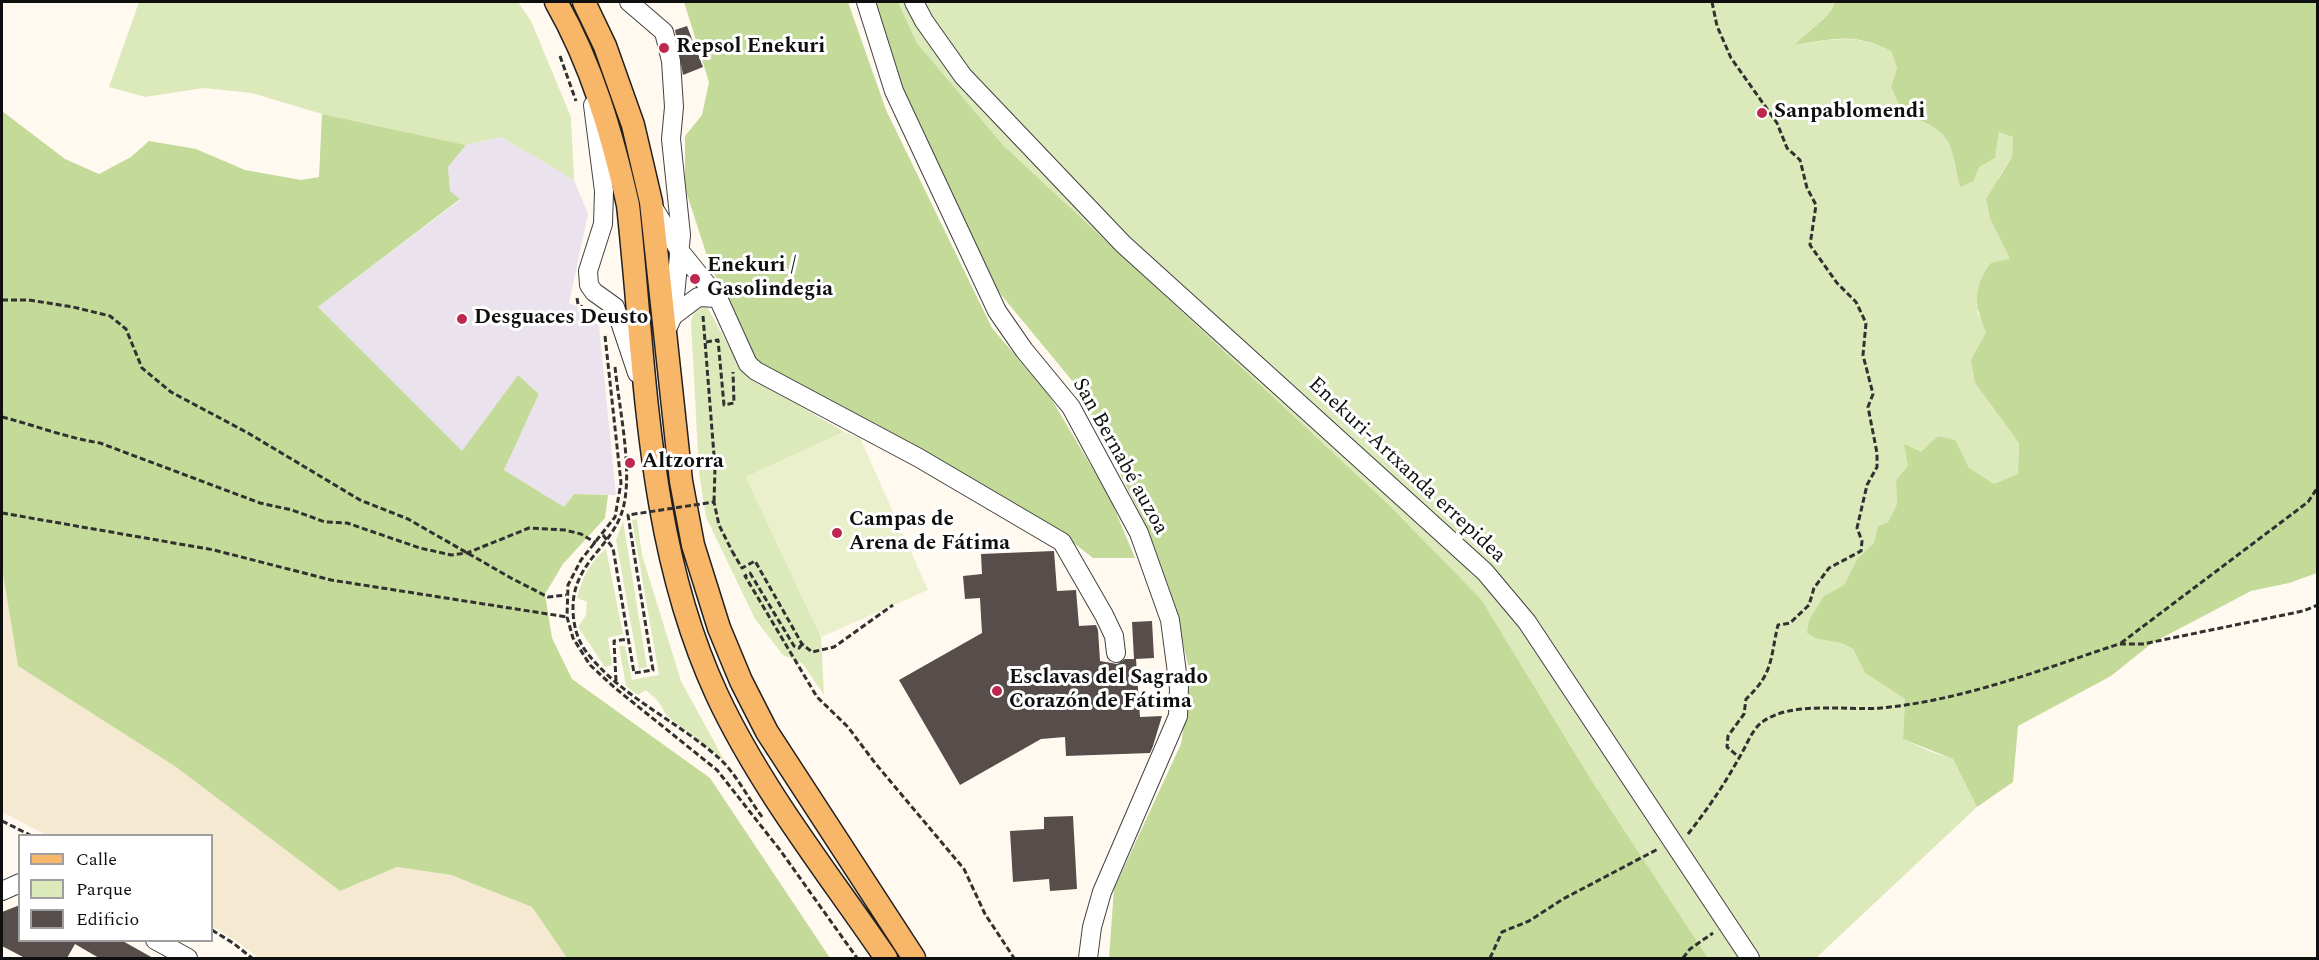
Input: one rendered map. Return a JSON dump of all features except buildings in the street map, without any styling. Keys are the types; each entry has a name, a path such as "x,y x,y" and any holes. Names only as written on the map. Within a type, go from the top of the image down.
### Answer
{"main road":[{"path":"556,2 589,70 609,129 628,205 656,483 670,556 689,623 717,695 769,787 886,958"},
{"path":"584,2 605,45 633,125 651,202 669,324 681,481 693,545 719,628 736,671 767,732 914,958"}],"street":[{"path":"629,2 664,32 671,62 674,107 671,139 681,235 669,324"},
{"name":"San Bernabé auzoa","path":"866,2 894,91 969,255 998,311 1024,350 1061,393 1088,438 1139,533 1170,620 1179,688 1178,716 1102,892 1092,927 1088,958"},
{"name":"Enekuri-Artxanda errepidea","path":"914,2 924,21 963,76 1123,244 1485,572 1527,622 1750,958"},
{"path":"589,70 604,192 603,224 588,272 589,285 594,292 615,307 648,407"},
{"path":"651,202 679,250 718,298 748,364 756,371 919,458 1062,542 1104,615 1114,636 1116,653"},
{"path":"669,324 698,297 718,298"},
{"path":"159,942 188,958"}],"path":[{"path":"1712,2 1717,26 1731,58 1777,123 1787,148 1800,160 1807,188 1816,205 1810,245 1837,283 1856,302 1866,324 1863,355 1873,394 1868,407 1877,453 1877,467 1867,485 1857,528 1862,541 1861,550 1829,568 1814,588 1809,605 1790,623 1778,625 1769,672 1746,699 1744,714 1728,736 1727,747 1740,758"},
{"path":"2,300 62,305 110,316 126,329 142,368 171,392 248,433 360,500 408,519 548,597 567,595"},
{"path":"582,307 592,305"},
{"path":"732,328 709,311 703,313 715,468 714,502 719,525 732,551 742,568 755,561 802,644 812,652 834,647 893,605"},
{"path":"706,342 718,340 724,405 734,404 733,371"},
{"path":"615,364 625,454 625,498 620,519 609,539 580,573 575,586 574,620 582,645 616,682 721,760 764,819"},
{"path":"2,417 46,428 80,440 100,443 225,491 292,510 316,520 347,523 420,548 451,555 467,553 529,528 565,530 581,534 596,543"},
{"path":"2119,644 2308,502 2318,487"},
{"path":"603,535 609,539 613,548 634,673 653,670 628,515 714,502"},
{"path":"2,513 214,550 331,580 567,616"},
{"path":"802,644 799,648 794,646 750,573 745,576 817,697 848,727 964,869 985,914 1014,958"},
{"path":"1490,958 1502,932 1528,921 1563,898 1658,849 1676,846 1707,808 1760,723 1777,715 1808,708 1870,709 1923,704 1969,694 2119,644 2143,644 2303,611 2318,605"},
{"path":"615,688 614,641 628,639"},
{"path":"2,821 28,834"},
{"path":"776,834 794,860"},
{"path":"1683,958 1690,949 1727,924"},
{"path":"213,931 252,958"},
{"path":"858,949 864,958"}],"shaded area":[{"name":"Desguaces Deusto","path":"501,137 574,180 588,214 569,303 588,312 599,326 616,495 574,494 564,507 504,470 539,394 518,375 462,452 318,307 460,200 450,191 448,167 466,145"},
{"path":"2,568 18,666 176,767 340,891 397,867 451,875 532,907 567,958 258,958 213,927 213,834 44,834 2,812"}],"green space":[{"path":"139,2 518,2 531,21 571,117 574,180 501,137 466,145 322,114 252,93 203,88 145,97 109,87"},
{"path":"684,2 848,2 886,110 992,328 1049,395 1110,498 1135,558 1093,558 1061,533 753,363 709,262 685,188 685,136 702,115 709,82"},
{"path":"871,2 898,2 917,43 1004,146 1388,504 1481,599 1590,778 1708,958 1109,958 1114,889 1181,744 1191,677 1170,590 1146,525 1074,383 993,285 899,80"},
{"path":"898,2 1835,2 1823,19 1796,45 1844,39 1877,45 1891,51 1897,68 1891,87 1903,113 1931,126 1946,138 1960,187 1979,167 1995,158 1999,131 2013,137 2012,157 1999,177 1991,221 2010,259 1977,312 1986,331 1972,360 1975,383 2019,443 2018,474 1994,485 1969,468 1954,440 1938,436 1896,480 1897,504 1888,522 1878,526 1874,543 1857,559 1844,585 1824,596 1818,639 1841,643 1853,649 1865,673 1905,699 1903,739 1953,759 1977,807 1816,958 1708,958 1590,778 1481,599 1388,504 1004,146 917,43"},
{"path":"1835,2 2317,2 2317,573 2289,583 2251,591 2152,643 2111,676 2018,726 2013,782 1977,807 1953,759 1903,739 1905,699 1865,673 1853,649 1841,643 1818,639 1807,633 1809,620 1824,596 1844,585 1857,559 1874,543 1878,526 1888,522 1897,504 1896,480 1908,466 1904,444 1921,452 1938,436 1955,440 1969,468 1994,484 2018,474 2019,443 1975,383 1971,360 1986,332 1979,313 1977,296 1981,280 1991,263 2010,259 1991,221 1986,199 2012,157 2013,137 1999,132 1995,158 1979,167 1973,181 1960,187 1946,139 1931,126 1903,113 1891,87 1897,68 1891,51 1854,39 1833,39 1795,45 1823,19"},
{"path":"2,111 65,159 99,174 131,157 149,141 196,149 245,170 301,180 319,177 322,114 466,145 448,167 450,191 460,199 318,307 462,451 518,375 539,394 504,470 564,507 574,494 608,495 605,518 563,564 545,594 552,638 572,679 710,778 830,958 567,958 532,907 451,875 397,867 340,891 176,767 18,666 2,568"},
{"path":"705,303 743,372 844,432 746,477 821,637 824,695 803,664 783,655 755,619 706,517 699,472 691,322 695,306"},
{"name":"Campas de Arena de Fátima","path":"844,432 860,438 928,590 821,637 746,477"},
{"path":"637,519 642,555 681,681 724,760 667,716 658,701 646,690 638,695 626,686 619,646 625,646 632,680 659,675 632,520"},
{"path":"623,521 647,667 639,669 616,540"},
{"path":"606,549 623,634 608,638 612,665 605,667 578,627 586,615 587,602 577,598 587,571"}],"place":[{"name":"Repsol Enekuri","path":"664,48"},
{"name":"Sanpablomendi","path":"1762,113"},
{"name":"Enekuri / Gasolindegia","path":"695,279"},
{"name":"Desguaces Deusto","path":"462,319"},
{"name":"Altzorra","path":"630,463"},
{"name":"Campas de Arena de Fátima","path":"837,533"},
{"name":"Esclavas del Sagrado Corazón de Fátima","path":"997,691"}]}
